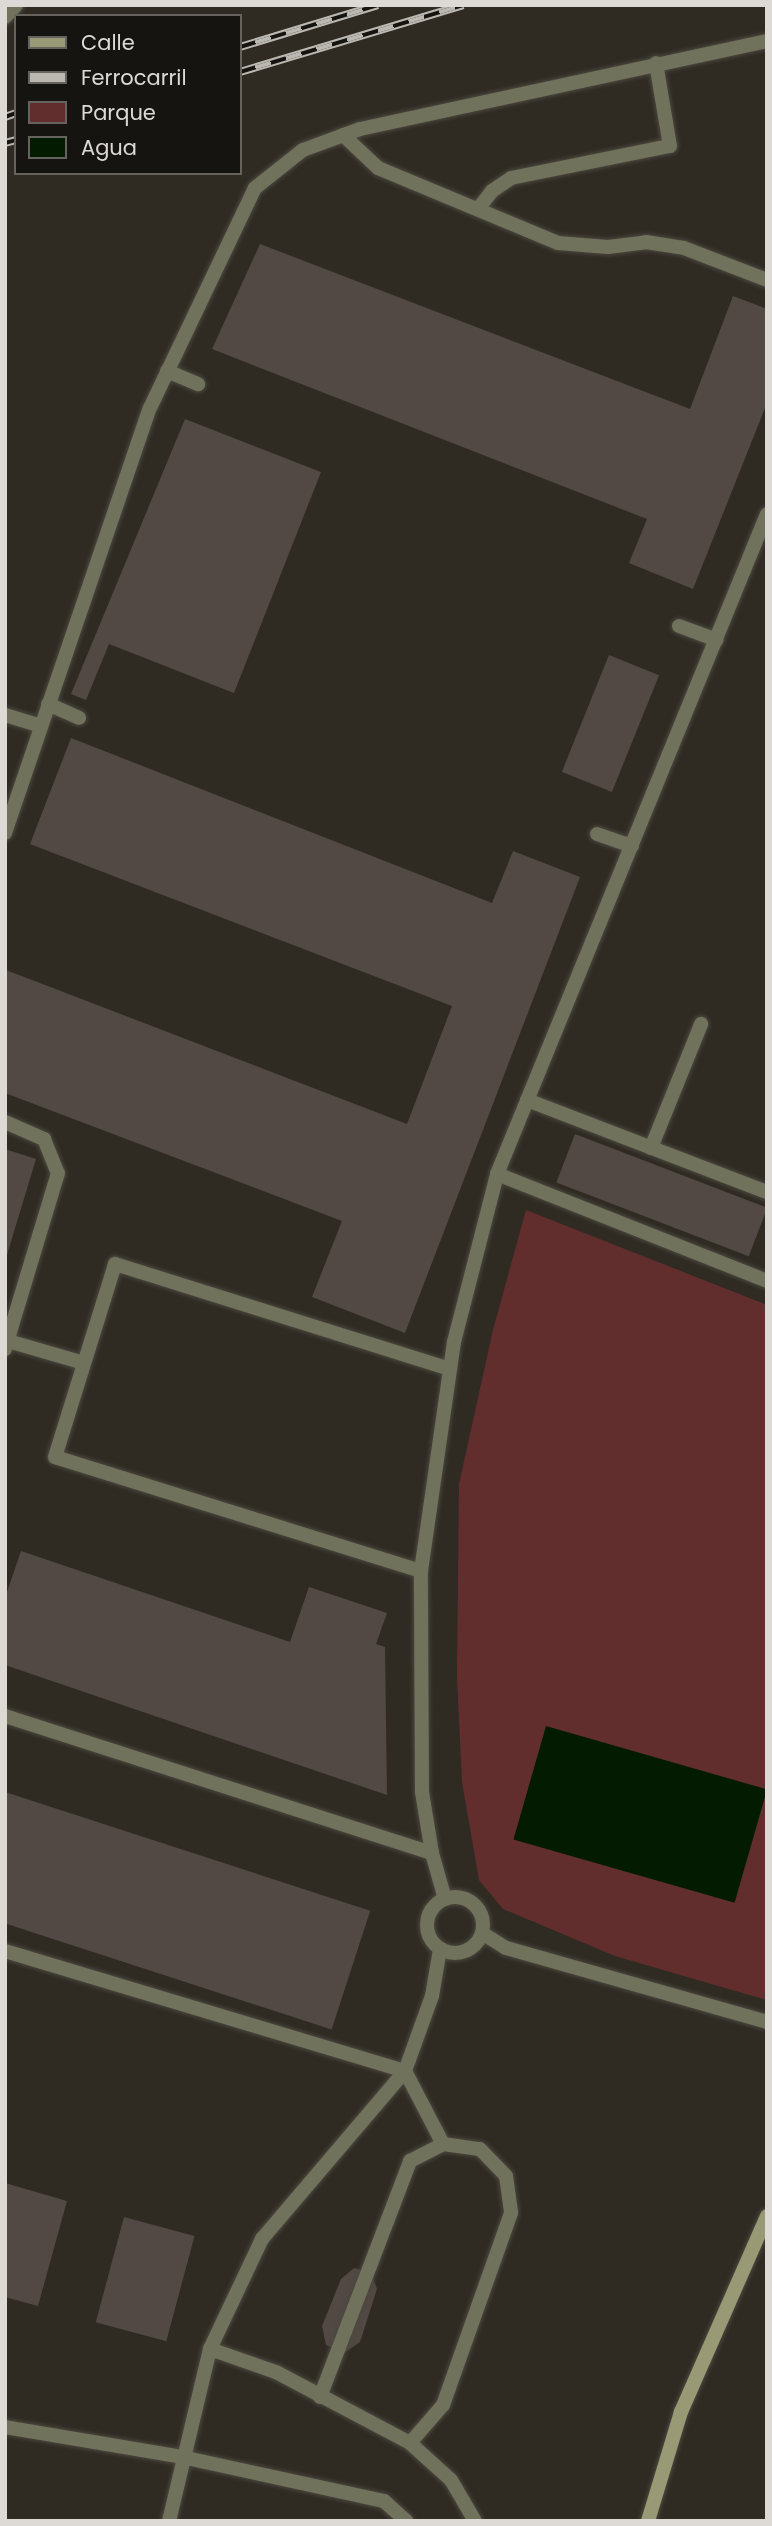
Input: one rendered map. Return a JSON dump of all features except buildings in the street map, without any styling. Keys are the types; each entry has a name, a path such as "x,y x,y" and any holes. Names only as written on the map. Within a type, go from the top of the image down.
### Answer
{"street":[{"path":"5,18 16,5"},
{"path":"5,833 40,726 167,372 255,187 303,149 343,135 656,63 767,41"},
{"path":"478,209 492,191 511,178 670,146 656,63"},
{"path":"343,135 377,168 558,243 608,247 646,242 684,248 767,280"},
{"path":"167,372 198,384"},
{"path":"445,1899 432,1853 422,1792 421,1571 450,1369 497,1174 767,514"},
{"path":"679,626 717,640"},
{"path":"48,704 79,718"},
{"path":"5,715 40,726"},
{"path":"597,834 632,846"},
{"path":"651,1148 701,1024"},
{"path":"527,1100 767,1192"},
{"path":"5,1122 44,1139 52,1148 58,1173 6,1345 84,1363"},
{"path":"497,1174 767,1280"},
{"path":"421,1571 55,1457 115,1264 450,1369"},
{"path":"5,1716 432,1853"},
{"path":"169,2521 182,2457 210,2349 262,2239 405,2071 432,1996 440,1949 426,1928 434,1905 445,1899 469,1900 483,1921 482,1933 464,1951 440,1949"},
{"path":"482,1933 506,1948 767,2022"},
{"path":"5,1951 405,2071 443,2144"},
{"path":"320,2397 410,2161 443,2144 480,2149 495,2161 506,2176 511,2213 443,2405 410,2443"},
{"path":"648,2521 681,2412 767,2216"},
{"path":"210,2349 276,2372 410,2443 451,2480 475,2521"},
{"path":"5,2427 182,2457 384,2501 406,2521"}],"green space":[{"path":"526,1210 767,1305 767,2000 615,1956 503,1909 479,1880 462,1782 457,1676 459,1484 493,1330"}],"water":[{"path":"546,1726 767,1789 735,1903 513,1839"}],"railway":[{"path":"242,46 378,5"},
{"path":"242,71 463,5"},
{"path":"5,117 14,114"},
{"path":"5,143 14,141"}]}
